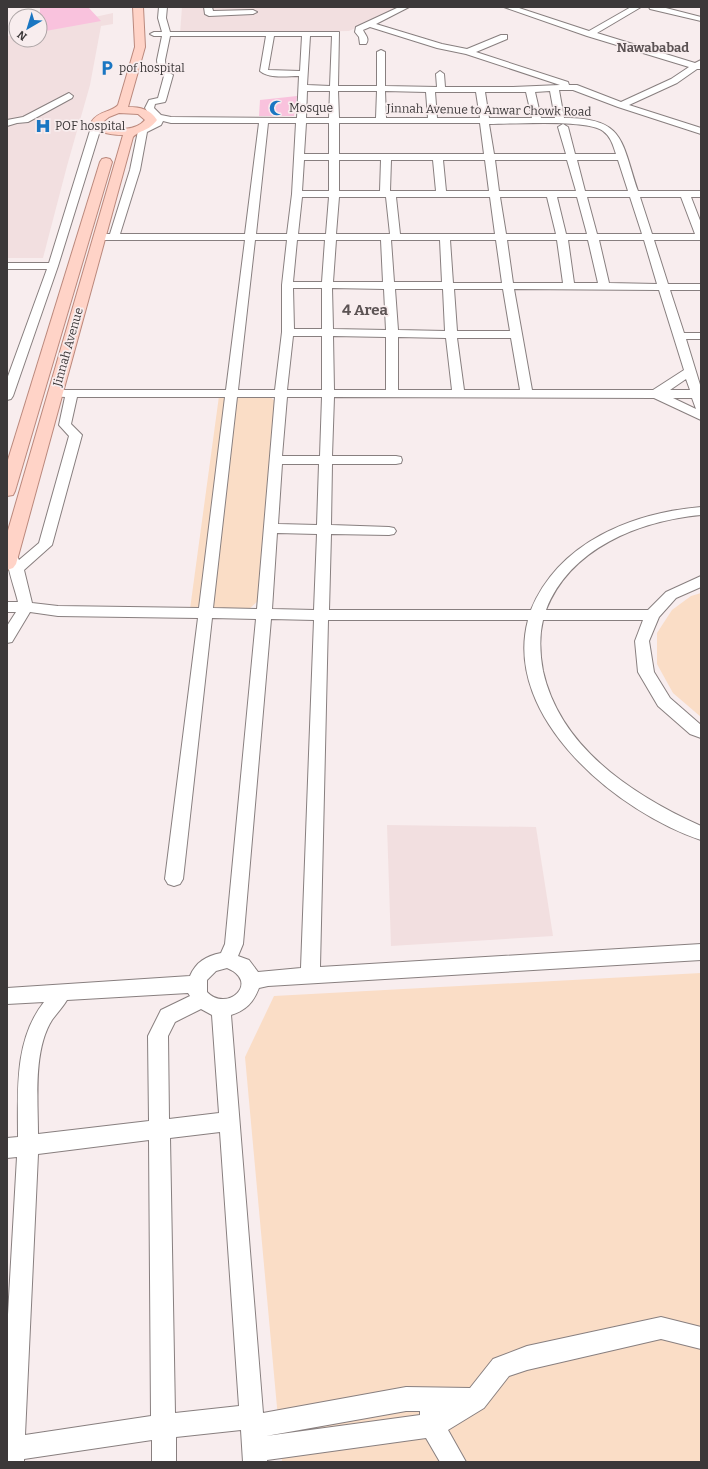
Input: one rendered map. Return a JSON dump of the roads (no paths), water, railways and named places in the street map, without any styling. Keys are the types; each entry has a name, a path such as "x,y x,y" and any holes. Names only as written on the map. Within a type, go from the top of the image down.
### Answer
{"main road":[{"path":"119,110 123,106 140,47 138,7"},
{"path":"152,24 152,47"},
{"path":"135,107 147,114 151,120 139,128 115,131 102,128 99,125 98,121 105,115 119,110 135,107"},
{"name":"Jinnah Avenue","path":"11,562 55,393 107,237 128,136 139,128"},
{"name":"Jinnah Avenue","path":"7,491 34,395 81,252 115,131"}],"street":[{"path":"158,120 150,108 152,102 162,100 169,75 162,72 161,60 167,33 162,18 163,7"},
{"path":"208,7 209,14 253,12"},
{"path":"363,42 363,36 359,32 359,28 405,7"},
{"path":"508,7 590,34 699,65"},
{"path":"590,34 637,7"},
{"path":"660,8 701,19"},
{"path":"152,24 167,33 336,34 334,89 334,195 327,286 328,392 310,976"},
{"path":"368,24 440,46 468,52 574,87 620,105 701,131"},
{"path":"270,34 264,71 271,73 304,74"},
{"path":"227,960 234,944 264,613 281,392 288,332 287,285 297,194 306,34"},
{"path":"468,52 504,37"},
{"path":"381,52 381,121"},
{"path":"620,105 674,81 699,65"},
{"path":"440,74 441,90"},
{"path":"303,88 480,90 574,87"},
{"path":"554,88 570,157 594,237 604,287"},
{"path":"430,89 433,121"},
{"path":"530,89 537,121"},
{"path":"480,90 490,157 493,194 501,237 515,334 527,394"},
{"path":"7,124 16,120 25,120 69,96"},
{"path":"147,114 158,120"},
{"path":"158,120 143,131 135,170 107,237 701,237 684,193"},
{"name":"Jinnah Avenue to Anwar Chowk Road","path":"139,128 158,120 300,122 537,121 562,124 586,122 600,125 611,131 616,139 690,371 699,394 701,406"},
{"path":"7,396 53,266 98,121"},
{"path":"174,879 207,612 231,392 243,306 264,121"},
{"path":"299,157 622,157"},
{"path":"386,157 390,237 388,286 392,333 392,393"},
{"path":"438,157 441,194"},
{"path":"297,194 701,194"},
{"path":"551,194 562,237 569,286"},
{"path":"444,237 449,286 451,334 458,393"},
{"path":"7,266 53,266"},
{"path":"287,285 701,287"},
{"path":"288,332 515,334"},
{"path":"680,336 701,336"},
{"path":"656,394 690,371"},
{"path":"55,393 328,392 699,394"},
{"path":"7,638 18,614 11,562 45,545 76,435 65,425 72,393"},
{"path":"656,394 701,416"},
{"path":"276,460 396,460"},
{"path":"701,511 665,516 635,525 607,536 583,551 562,569 551,585 536,614 532,641 534,669 543,699 560,729 584,759 616,786 653,811 701,833"},
{"path":"270,528 389,531"},
{"path":"701,582 671,595 652,614 642,641 646,672 664,702 696,730 701,732"},
{"path":"7,607 18,614 58,611 207,612 321,615 652,614"},
{"path":"252,981 268,978 701,952"},
{"path":"227,960 237,962 244,966 249,973 252,981 249,993 240,1004 231,1008 221,1009 209,1006 199,992 199,975 206,967 218,961 227,960"},
{"path":"7,996 62,993 199,992"},
{"path":"164,1462 158,1036 168,1016 199,992"},
{"path":"62,993 44,1016 35,1038 28,1068 17,1146 11,1454 164,1426 252,1422 406,1399 476,1400"},
{"path":"221,1009 255,1456 433,1425 476,1400 502,1367 527,1358 661,1328 701,1338"},
{"path":"17,1146 229,1121"},
{"path":"430,1399 433,1425 442,1444 454,1462"}],"place":[{"name":"pof hospital","path":"107,68"},
{"name":"Mosque","path":"277,108"},
{"name":"POF hospital","path":"43,126"}],"district":[{"name":"Nawababad","path":"653,47"},
{"name":"4 Area","path":"365,310"}]}
